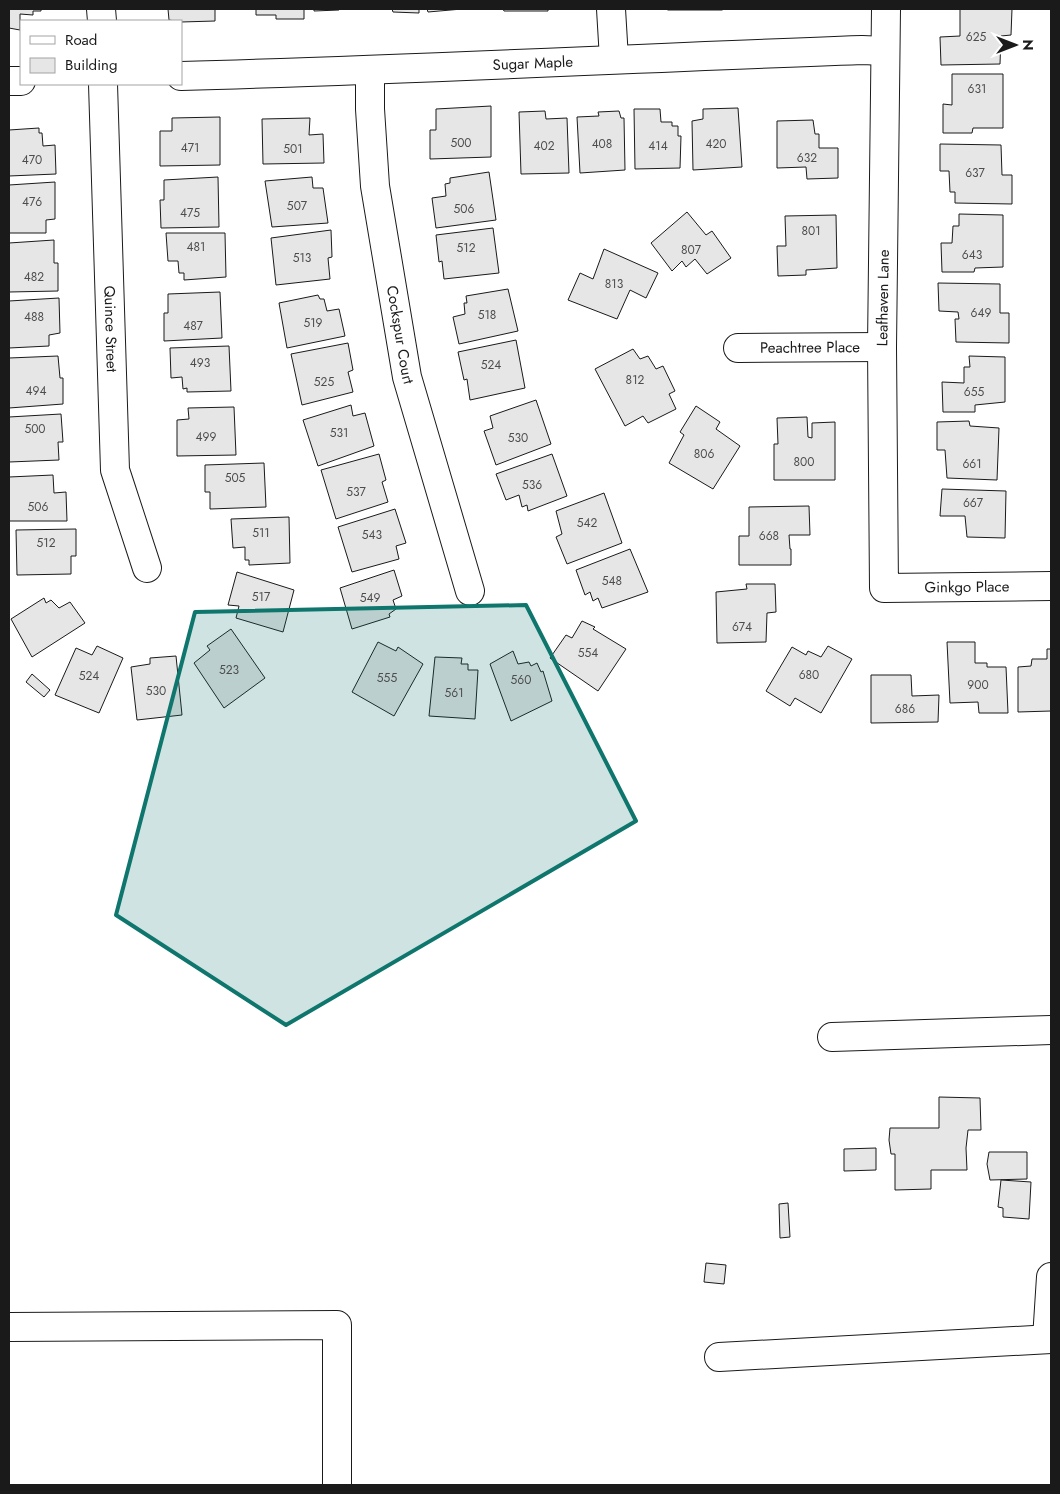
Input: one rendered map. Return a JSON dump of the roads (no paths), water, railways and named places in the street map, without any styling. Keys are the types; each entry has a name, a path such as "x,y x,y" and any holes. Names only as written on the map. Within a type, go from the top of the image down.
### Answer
{"street":[{"path":"611,9 614,59"},
{"name":"Leafhaven Lane","path":"884,588 882,347 886,9"},
{"name":"Sugar Maple","path":"182,76 370,71 614,59 862,50 885,51"},
{"name":"Cockspur Court","path":"370,71 370,109 376,186 406,377 470,591"},
{"name":"Quince Street","path":"103,85 115,470 147,568"},
{"name":"Peachtree Place","path":"738,348 882,347"},
{"name":"Ginkgo Place","path":"884,588 1051,586"},
{"path":"832,1037 1051,1030"},
{"path":"719,1356 1049,1339 1051,1277"},
{"path":"9,1327 337,1324 336,1485"}]}
